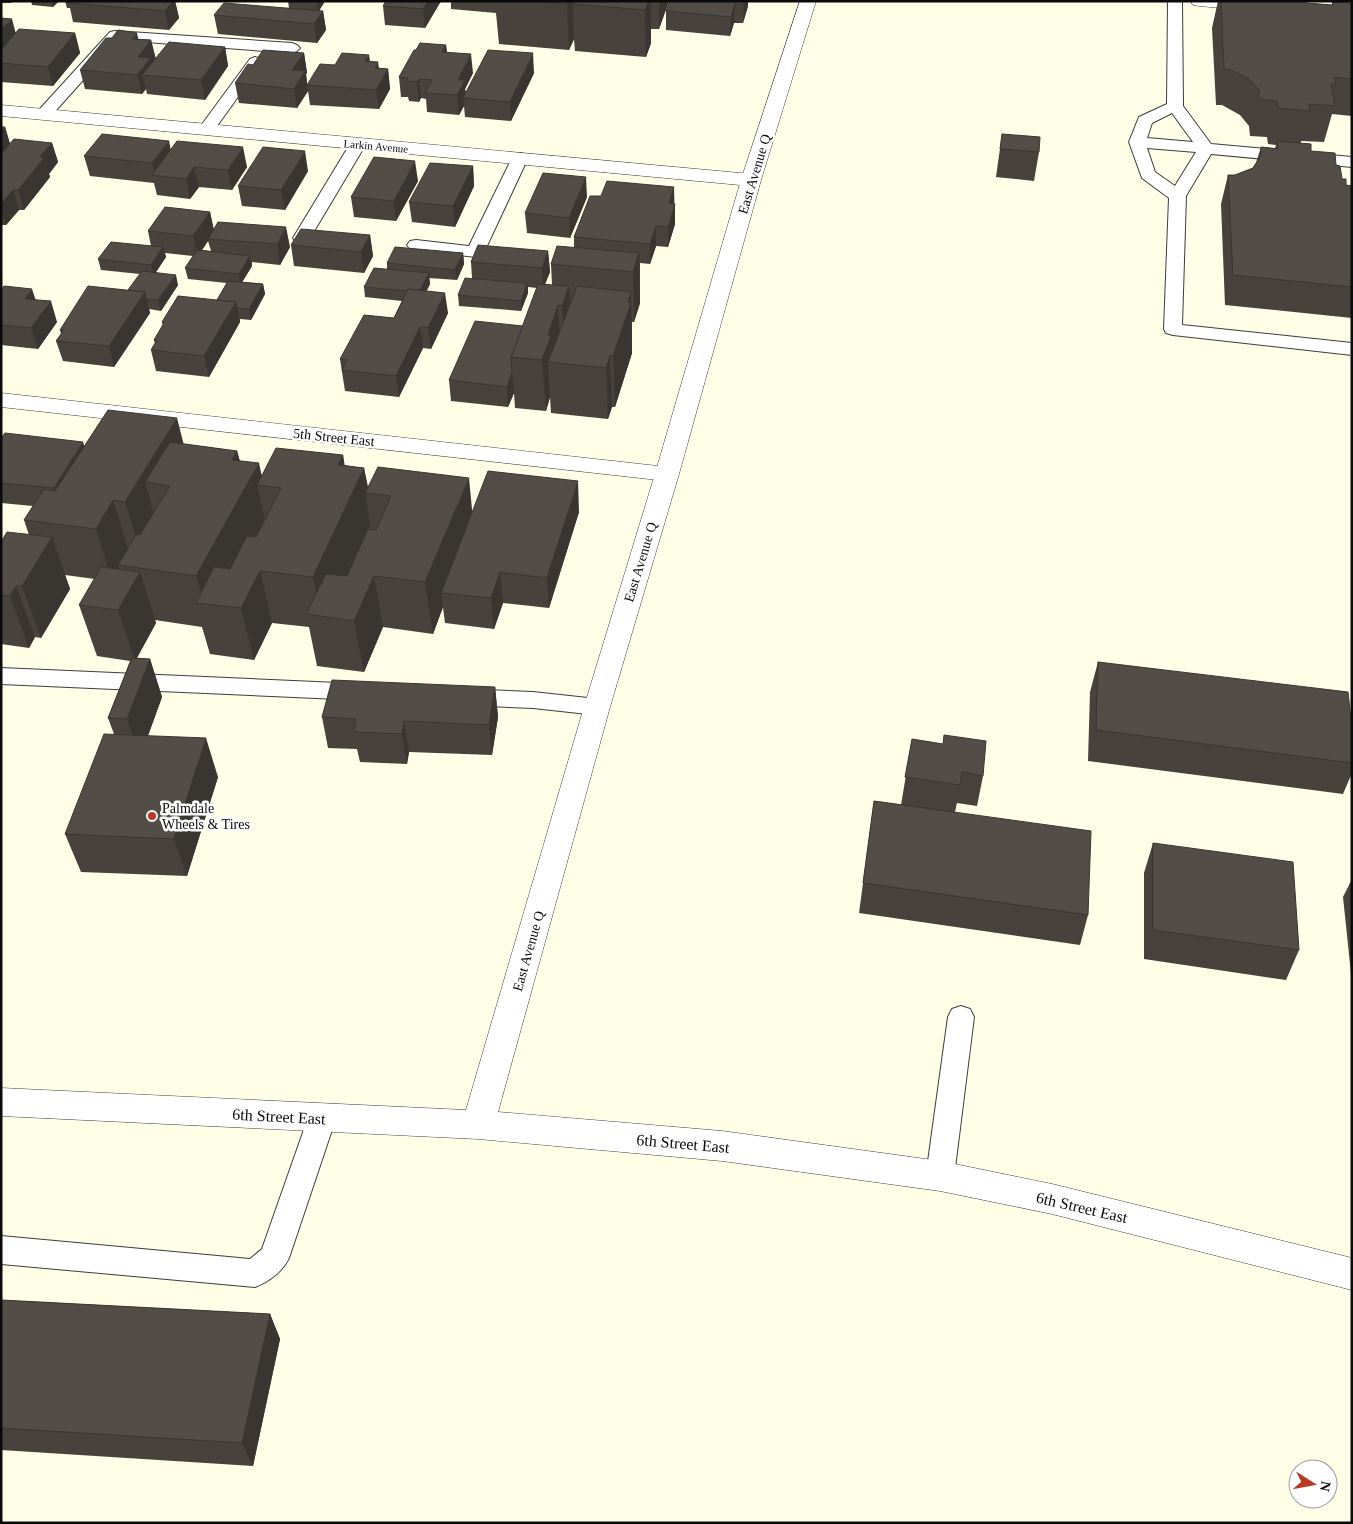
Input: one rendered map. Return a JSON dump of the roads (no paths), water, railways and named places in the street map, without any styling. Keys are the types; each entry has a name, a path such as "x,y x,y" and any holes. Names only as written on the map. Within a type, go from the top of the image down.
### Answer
{"street":[{"name":"East Avenue Q","path":"478,1125 597,707 667,474 751,180 808,1"},
{"path":"1199,1 1275,8"},
{"name":"Larkin Avenue","path":"1,110 751,180"},
{"name":"5th Street East","path":"1,400 667,474"},
{"name":"6th Street East","path":"1,1102 478,1125 722,1146 940,1176 1052,1199 1352,1274"}],"lane":[{"path":"1175,1 1175,106 1206,149"},
{"path":"44,114 115,35 292,48"},
{"path":"206,130 266,46"},
{"path":"1175,106 1145,120 1137,142 1148,174 1178,196"},
{"path":"1137,142 1352,162"},
{"path":"340,241 293,237 358,144"},
{"path":"1206,149 1178,196 1173,329 1352,349"},
{"path":"475,252 520,158"},
{"path":"416,245 515,256"},
{"path":"1,676 385,693"},
{"path":"444,696 533,700 597,707"},
{"path":"940,1176 961,1017"},
{"path":"1,1250 255,1273 274,1258 322,1118"}],"place":[{"name":"Palmdale Wheels & Tires","path":"152,816"}]}
